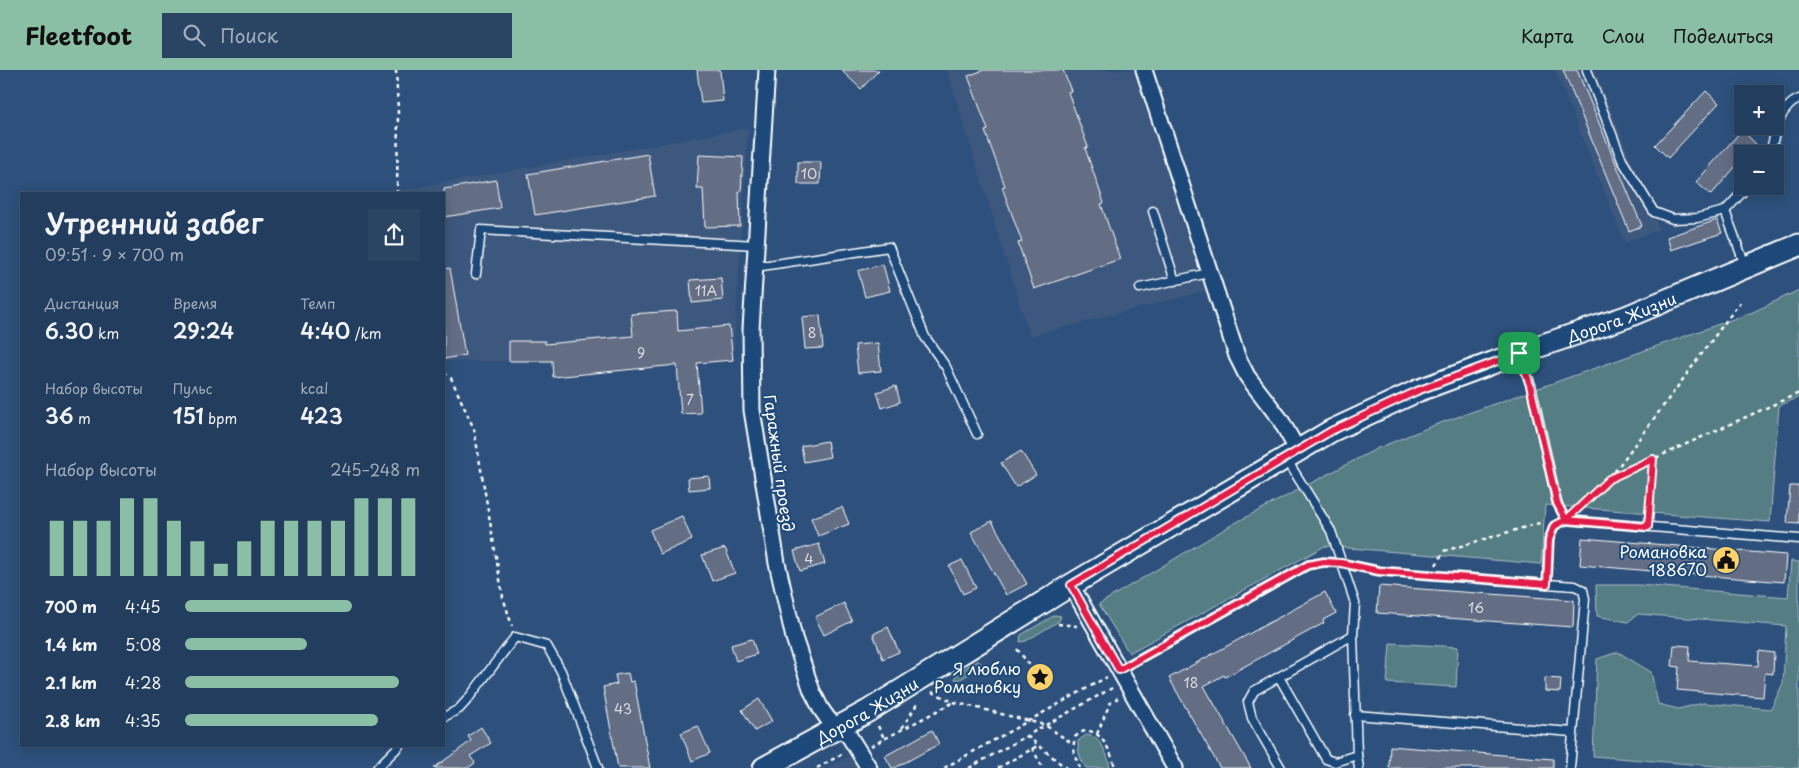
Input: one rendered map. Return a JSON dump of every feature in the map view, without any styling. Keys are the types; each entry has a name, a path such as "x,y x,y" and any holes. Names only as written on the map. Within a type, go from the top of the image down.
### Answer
{"main road":[{"name":"Дорога Жизни","path":"764,768 868,711 1071,585 1331,431 1417,391 1519,353 1626,317 1799,245"}],"street":[{"name":"Гаражный проезд","path":"767,70 751,329 752,410 777,563 794,638 812,691 828,719 849,736 869,768"},
{"path":"1144,70 1237,356 1246,376 1280,419 1292,454"},
{"path":"1071,585 1175,768"}],"lane":[{"path":"1587,70 1622,160 1654,212 1674,218 1697,218 1725,211 1740,195"},
{"path":"1772,145 1778,120 1794,101 1799,99"},
{"path":"1153,211 1176,281"},
{"path":"1725,211 1746,268"},
{"path":"476,274 481,230 757,245"},
{"path":"755,267 889,246 926,337 946,367 977,434"},
{"path":"1140,288 1209,273"},
{"path":"1519,353 1530,385 1557,503 1566,520"},
{"path":"1292,454 1330,531 1355,603 1353,635 1355,715 1359,768"},
{"path":"1547,584 1549,540 1554,526 1566,520 1799,540"},
{"path":"1125,680 1308,565 1324,562 1341,563 1379,571 1575,586 1583,590 1585,599 1570,768"},
{"path":"1281,768 1252,718 1248,702 1254,691 1353,635"},
{"path":"445,716 459,709 468,699 515,637 548,646 561,671 598,768"},
{"path":"1279,677 1326,759 1335,762 1357,755"},
{"path":"1355,715 1572,732"},
{"path":"377,768 398,747"}],"path":[{"path":"396,70 398,110 397,192"},
{"path":"1429,575 1444,551 1549,520 1566,520 1609,479 1740,302"},
{"path":"445,374 451,378 474,429 503,597 515,637"},
{"path":"1609,479 1799,393"},
{"path":"1648,527 1653,459"},
{"path":"1016,649 1036,673"},
{"path":"944,768 1028,721 1125,680"},
{"path":"969,768 1125,680"},
{"path":"1097,734 1110,703 1125,680"},
{"path":"931,692 954,702 1045,725 1073,744"},
{"path":"901,729 922,697"},
{"path":"870,746 954,702"},
{"path":"874,721 884,738"},
{"path":"1080,768 1073,744 1075,737 1085,730 1091,730 1109,748 1115,768"},
{"path":"1026,736 1066,768"},
{"path":"998,768 1039,745"},
{"path":"1032,748 1044,768"},
{"path":"817,768 844,753"}],"shaded area":[{"path":"947,70 1133,70 1205,291 1030,336"},
{"path":"1555,70 1595,70 1659,229 1625,243"},
{"path":"748,128 733,360 553,377 552,361 445,361 445,192 397,191"},
{"path":"850,756 857,768 826,768"}],"green space":[{"path":"1799,290 1799,397 1779,406 1770,522 1545,505 1541,564 1325,546 1129,653 1099,604 1233,524 1378,448 1432,426 1753,312"},
{"path":"1791,561 1799,562 1799,768 1739,768 1593,756 1597,659 1618,652 1651,672 1658,704 1678,709 1703,703 1771,709 1783,683 1786,626 1638,614 1628,622 1597,616 1596,585 1638,585 1788,597"},
{"path":"1055,615 1061,616 1059,621 1026,641 1020,642 1021,635"},
{"path":"1390,643 1458,647 1456,687 1387,683"},
{"path":"978,661 981,663 981,667 959,680 955,679 957,672"},
{"path":"1086,735 1100,742 1108,758 1110,768 1086,768 1082,762 1078,741"}],"building":[{"path":"697,70 720,70 723,101 701,103"},
{"path":"841,70 879,70 861,89"},
{"path":"984,70 1063,70 1071,91 1068,92 1088,147 1085,148 1104,203 1101,204 1120,259 1034,289 1018,243 1022,242 1002,187 1005,186 985,131 988,130 968,76"},
{"path":"1563,70 1577,70 1642,226 1629,231"},
{"path":"1706,91 1719,103 1668,158 1655,145"},
{"path":"1738,135 1747,135 1756,144 1734,145 1734,168 1711,195 1696,182"},
{"path":"648,154 655,196 535,215 528,174"},
{"path":"699,155 743,157 741,191 739,191 740,226 705,227 703,189 697,189"},
{"path":"798,162 821,162 820,184 798,184"},
{"path":"496,180 500,208 445,217 444,189"},
{"path":"1717,220 1722,233 1671,250 1667,237"},
{"path":"883,264 890,291 865,297 858,271"},
{"path":"450,268 465,355 445,359 445,269"},
{"path":"721,278 723,300 692,303 690,280"},
{"path":"677,311 678,331 729,326 733,360 697,363 701,413 681,414 677,365 553,377 552,361 509,361 509,341 545,341 545,344 633,336 631,314"},
{"path":"820,315 823,348 805,349 802,317"},
{"path":"878,343 881,371 858,373 855,345"},
{"path":"896,386 900,402 882,408 877,392"},
{"path":"827,441 830,457 804,462 801,446"},
{"path":"1021,451 1036,475 1016,487 1001,463"},
{"path":"709,476 710,488 689,490 688,478"},
{"path":"1790,486 1799,486 1799,524 1787,523"},
{"path":"842,507 849,524 818,536 811,518"},
{"path":"682,516 692,540 660,554 650,530"},
{"path":"992,521 1027,584 1006,595 971,532"},
{"path":"1582,538 1786,555 1784,582 1580,565"},
{"path":"819,544 825,564 800,571 794,551"},
{"path":"725,548 735,573 712,581 702,555"},
{"path":"962,560 976,588 963,594 949,566"},
{"path":"1379,586 1574,600 1573,627 1377,613"},
{"path":"1325,592 1336,613 1323,620 1324,623 1225,677 1224,675 1204,686 1251,768 1220,768 1169,678"},
{"path":"844,603 852,621 824,635 815,617"},
{"path":"888,627 899,652 883,659 873,634"},
{"path":"752,639 757,654 736,661 731,645"},
{"path":"1674,645 1690,646 1689,661 1758,666 1759,651 1774,653 1773,674 1765,673 1763,697 1677,690 1679,667 1672,666"},
{"path":"628,673 630,682 634,681 650,768 618,768 603,687 617,684 615,675"},
{"path":"1545,678 1561,679 1560,692 1545,691"},
{"path":"759,699 772,721 755,731 742,710"},
{"path":"698,726 710,753 692,761 681,733"},
{"path":"481,727 491,743 470,756 475,763 468,768 434,768 471,741 468,736"},
{"path":"932,730 939,744 892,768 885,756"},
{"path":"1390,746 1553,759 1553,768 1389,768"}],"place":[{"name":"Романовка 188670","path":"1726,560"},
{"name":"Я люблю Романовку","path":"1040,677"}],"route":[{"path":"1519,353 1417,391 1331,431 1071,585 1119,670 1308,565 1324,562 1341,563 1379,571 1547,584 1549,540 1554,526 1566,520 1609,479 1653,459 1648,527 1566,520 1557,503 1530,385 1519,353"}]}
